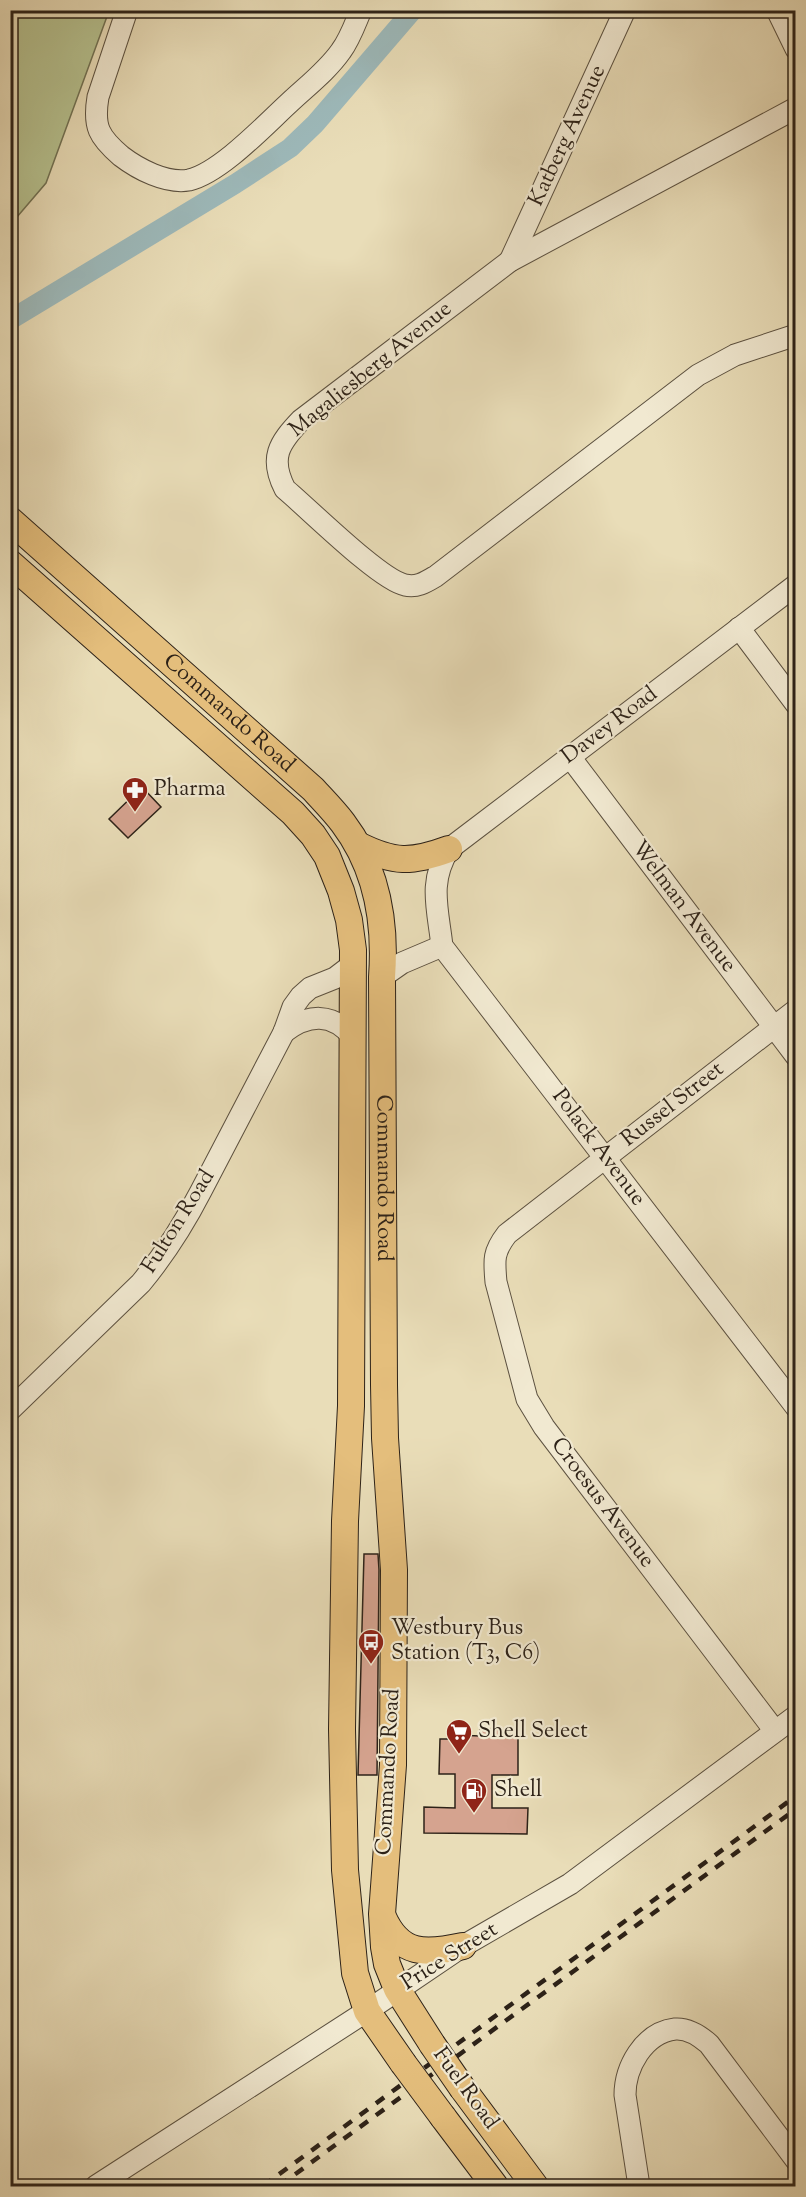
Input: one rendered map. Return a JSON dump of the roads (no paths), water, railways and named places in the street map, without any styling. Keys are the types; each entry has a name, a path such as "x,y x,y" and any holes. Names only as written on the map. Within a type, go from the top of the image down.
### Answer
{"main road":[{"name":"Commando Road","path":"10,520 313,789 343,823 358,845 370,873 381,913 384,950 382,977 385,1438 394,1570 393,1765 382,1914 387,1964 397,1989"},
{"name":"Commando Road","path":"10,563 293,813 313,835 327,856 341,891 349,920 353,950 351,1406 345,1521 342,1730 345,1870 356,1973 367,2011"},
{"path":"358,845 381,856 408,859 425,857 449,849"},
{"path":"382,1914 390,1932 407,1947 416,1950 442,1950 463,1946"},
{"name":"Fuel Road","path":"397,1989 463,2089 535,2187"},
{"name":"Fuel Road","path":"367,2011 495,2187"}],"street":[{"path":"128,10 98,97 96,125 101,136 112,148 142,170 172,179 188,180 206,173 236,151 330,65 350,37 361,10"},
{"name":"Katberg Avenue","path":"510,261 625,10"},
{"path":"777,10 795,49"},
{"name":"Magaliesberg Avenue","path":"795,108 510,261 301,420 283,441 278,451 276,462 278,476 285,489 379,571 405,585 416,586 436,576 698,375 735,355 795,335"},
{"name":"Davey Road","path":"442,946 436,876 449,849 795,585"},
{"path":"739,628 795,704"},
{"name":"Welman Avenue","path":"570,757 795,1056"},
{"path":"382,977 402,963 442,946"},
{"name":"Polack Avenue","path":"442,946 795,1407"},
{"name":"Fulton Road","path":"10,1410 141,1283 160,1260 188,1216 284,1032 293,1007 310,988 335,978 352,965"},
{"name":"Russel Street","path":"497,1246 507,1234 795,1010"},
{"path":"284,1032 305,1019 316,1018 338,1023 346,1028 353,1037"},
{"name":"Croesus Avenue","path":"497,1246 494,1262 496,1282 527,1399 544,1427 775,1731"},
{"name":"Price Street","path":"96,2187 463,1946 570,1884 795,1716"},
{"path":"639,2187 625,2083 634,2058 657,2036 675,2029 688,2031 709,2044 795,2160"}],"waterway":[{"path":"10,320 235,184 290,148 315,124 413,10"}],"railway":[{"path":"263,2186 796,1796"},
{"path":"279,2186 796,1809"}],"place":[{"name":"Pharma","path":"135,813"},
{"name":"Westbury Bus Station (T3, C6)","path":"371,1665"},
{"name":"Shell Select","path":"459,1755"},
{"name":"Shell","path":"474,1814"}]}
